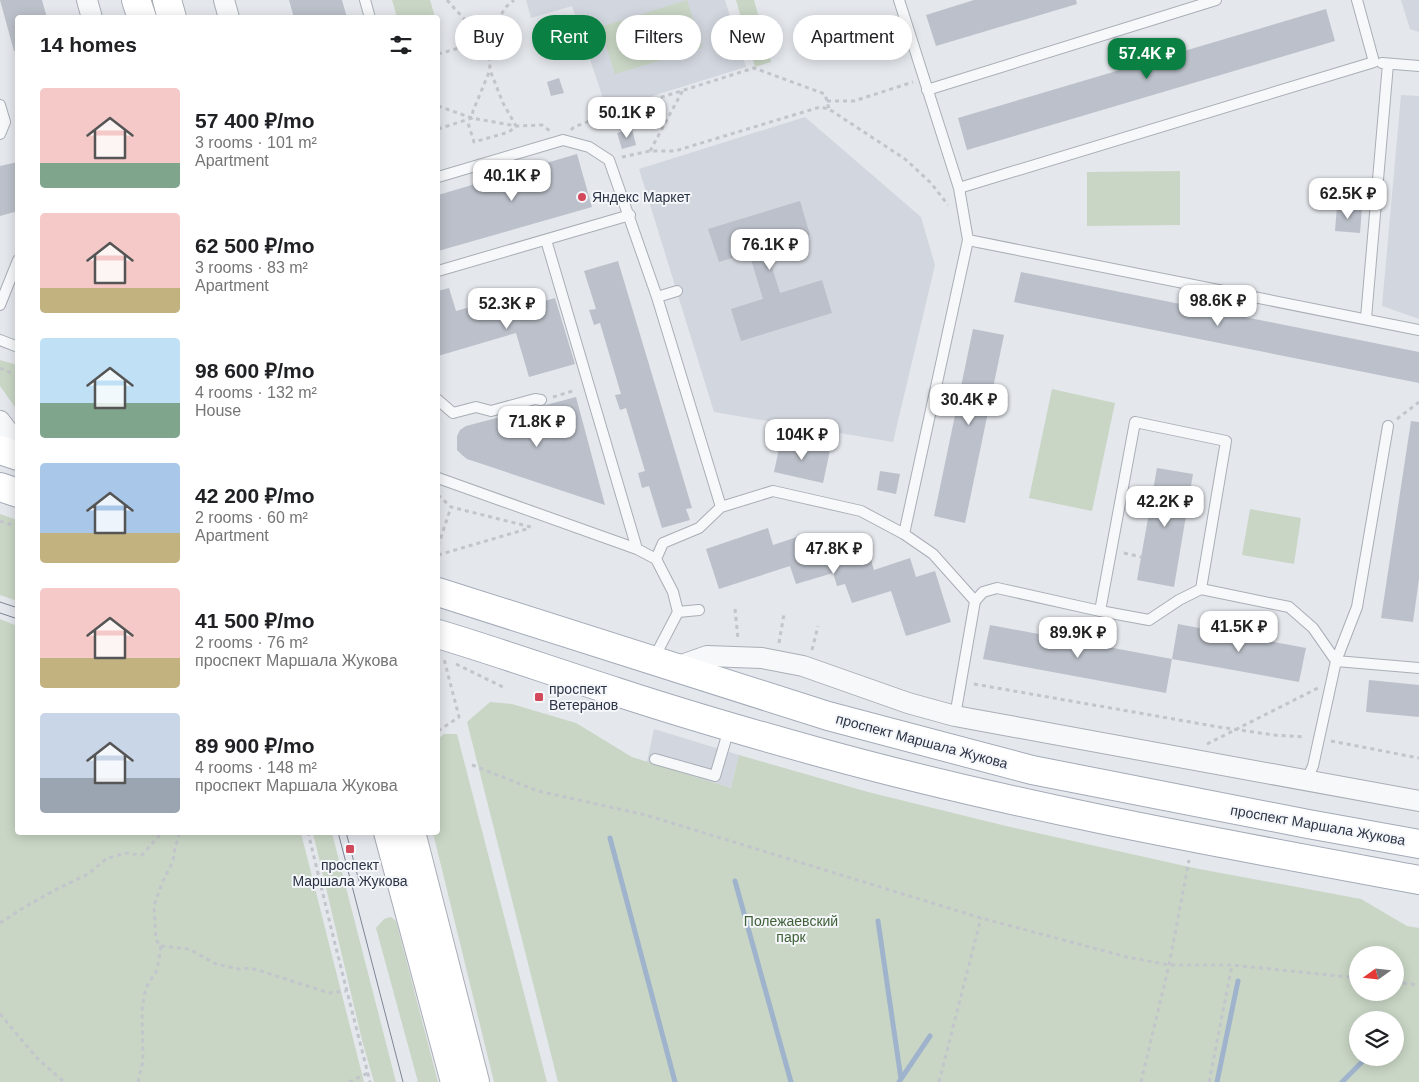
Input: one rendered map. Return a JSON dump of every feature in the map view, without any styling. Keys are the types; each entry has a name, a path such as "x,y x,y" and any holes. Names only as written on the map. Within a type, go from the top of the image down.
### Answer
{"main road":[{"path":"136,0 141,15"},
{"path":"167,0 171,15"},
{"path":"0,450 15,455"},
{"path":"0,487 15,492"},
{"name":"проспект Маршала Жукова","path":"440,593 662,665 828,716 1032,770 1419,844"},
{"path":"440,635 618,692 820,752 997,797 1302,859 1419,880"},
{"path":"389,835 455,1082"},
{"path":"412,835 475,1082"}],"street":[{"path":"87,0 91,15"},
{"path":"224,0 228,15"},
{"path":"0,421 15,441"},
{"path":"662,665 707,656 762,658 803,666 908,703 955,716 1419,801"}],"lane":[{"path":"364,0 369,15"},
{"path":"899,0 959,188 968,240 904,534"},
{"path":"927,90 1216,0"},
{"path":"1358,0 1374,62"},
{"path":"959,188 1374,62 1419,66"},
{"path":"1366,318 1388,64"},
{"path":"0,105 5,122 0,134"},
{"path":"440,176 563,140 589,147 609,160 658,297 721,507"},
{"path":"440,271 630,216"},
{"path":"546,240 637,550"},
{"path":"968,240 1419,330"},
{"path":"0,305 15,268"},
{"path":"658,297 677,291"},
{"path":"0,340 15,346"},
{"path":"441,402 454,413 476,407 490,411 536,399 541,400"},
{"path":"1100,611 1135,422 1226,441 1201,589"},
{"path":"1306,781 1313,766 1336,660 1357,606 1388,426"},
{"path":"440,479 637,550 656,560 673,592 678,612 662,665"},
{"path":"656,560 662,543 699,528 721,507 773,491 861,511 904,534 933,554 975,601"},
{"path":"955,716 975,601 983,592 997,588 1150,620 1179,600 1201,589 1289,607 1314,628 1336,660 1419,668"},
{"path":"678,612 699,610"},
{"path":"655,759 715,776 730,725"}],"path":[{"path":"447,0 461,15"},
{"path":"501,15 514,0"},
{"path":"440,53 455,49"},
{"path":"489,60 490,70 503,103 516,126"},
{"path":"570,132 574,127 608,114 754,68 825,94 829,109"},
{"path":"472,118 473,111 490,70"},
{"path":"827,101 854,101 924,79"},
{"path":"650,151 683,90"},
{"path":"440,107 472,118 516,126 542,125 554,133"},
{"path":"609,160 650,151 675,151 820,107 829,109 905,159 931,183 955,213 963,212"},
{"path":"440,128 472,118"},
{"path":"467,120 474,142 509,132 516,126"},
{"path":"0,368 15,375"},
{"path":"565,394 573,392"},
{"path":"1388,426 1419,402"},
{"path":"440,497 451,508 538,529"},
{"path":"440,540 451,508"},
{"path":"0,521 15,526"},
{"path":"440,555 531,527"},
{"path":"735,609 738,645"},
{"path":"779,648 784,614"},
{"path":"811,653 818,626"},
{"path":"440,730 459,717 444,659 506,688"},
{"path":"1208,743 1324,684"},
{"path":"977,685 1235,730 1313,738"},
{"path":"1330,740 1419,758"},
{"path":"472,765 538,791 646,815 981,918 1126,957 1169,964 1232,965 1349,977"},
{"path":"0,923 56,889 88,874 106,859 125,853 142,855 161,835"},
{"path":"179,835 173,861 162,883 154,906 156,940 161,946 189,949 216,964 239,969 250,968 329,993 346,991"},
{"path":"309,835 370,1082"},
{"path":"1141,1082 1169,964 1189,860"},
{"path":"939,1082 981,918"},
{"path":"138,1082 143,1061 142,1011 144,996 157,970 161,946"},
{"path":"1209,1082 1232,965"},
{"path":"1404,983 1419,985"},
{"path":"0,1014 37,1058 64,1082"},
{"path":"349,1082 368,1074"}],"shaded area":[{"path":"526,0 725,0 730,15 711,15 711,60 744,60 746,67 607,110 590,60 606,60 606,15 575,15 572,6 541,15 532,15 531,18"},
{"path":"1401,0 1419,0 1419,32 1410,29"},
{"path":"1401,95 1419,96 1419,319 1382,306"},
{"path":"805,117 921,217 935,265 893,442 714,412 639,169"},
{"path":"654,729 739,755 731,788 647,762"}],"green space":[{"path":"392,0 430,0 434,15 396,15"},
{"path":"687,0 692,15 639,15"},
{"path":"736,0 754,0 758,15 740,15"},
{"path":"616,22 616,60 662,60 615,74 606,46 606,25"},
{"path":"753,60 770,60 771,62 755,67"},
{"path":"1180,171 1180,225 1087,226 1087,172"},
{"path":"0,360 15,364 15,407 0,386"},
{"path":"1052,389 1115,403 1092,511 1029,498"},
{"path":"1250,509 1301,518 1294,564 1242,555"},
{"path":"0,514 15,519 15,600 0,595"},
{"path":"0,619 15,625 15,835 302,835 364,1082 0,1082"},
{"name":"Полежаевский парк","path":"490,702 512,704 576,723 632,757 731,788 739,755 868,792 1006,826 1194,868 1361,899 1407,926 1419,928 1419,1082 558,1082 467,722"},
{"path":"444,734 457,734 547,1082 494,1082 433,835 440,835 440,737"},
{"path":"313,835 333,835 396,1082 374,1082 362,1040"},
{"path":"391,917 396,921 438,1082 418,1082 376,928 384,919"}],"building":[{"path":"0,0 42,0 46,15 15,15 14,51"},
{"path":"289,0 342,0 346,15 293,15"},
{"path":"974,0 1076,0 1077,4 936,46 926,15"},
{"path":"1326,9 1335,41 967,150 958,118"},
{"path":"559,78 564,93 551,96 547,82"},
{"path":"632,129 636,145 622,149 617,133"},
{"path":"577,154 592,207 440,250 440,194"},
{"path":"15,163 15,212 0,216 0,166"},
{"path":"800,201 810,235 766,248 780,293 822,280 832,313 741,341 731,309 763,299 749,253 719,262 708,229"},
{"path":"1337,206 1362,208 1360,233 1335,231"},
{"path":"618,261 692,508 686,509 690,520 662,528 649,486 642,488 638,473 645,471 626,408 620,410 615,395 621,394 600,323 594,325 589,310 596,309 584,271"},
{"path":"1021,272 1419,352 1419,383 1014,302"},
{"path":"449,288 456,311 515,294 519,308 555,298 575,364 529,377 516,333 440,355 440,290"},
{"path":"973,329 1004,335 965,523 934,516"},
{"path":"576,397 605,505 467,459 457,450 457,436 460,430 466,426"},
{"path":"1411,421 1419,422 1419,579 1413,622 1381,618"},
{"path":"781,439 830,450 823,483 774,472"},
{"path":"1157,468 1193,474 1174,587 1137,580"},
{"path":"880,471 900,474 896,494 877,490"},
{"path":"768,528 773,545 809,533 815,552 825,549 831,566 869,553 874,570 910,558 916,577 935,571 951,622 906,636 891,591 852,603 845,584 837,586 833,573 796,584 790,566 719,589 706,549"},
{"path":"1178,624 1306,648 1299,682 1172,659"},
{"path":"990,625 1172,659 1166,693 983,659"},
{"path":"1369,680 1419,685 1419,717 1366,712"}],"waterway":[{"path":"610,838 675,1082"},
{"path":"735,881 791,1082"},
{"path":"878,921 901,1079"},
{"path":"1217,1082 1238,981"},
{"path":"899,1082 930,1036"},
{"path":"1342,1082 1358,1066"}],"tram line":[{"path":"0,602 15,607"},
{"path":"0,613 15,618"},
{"path":"339,835 403,1082"},
{"path":"347,835 359,881"}],"place":[{"name":"Яндекс Маркет","path":"582,197"},
{"name":"проспект Ветеранов","path":"539,697"},
{"name":"проспект Маршала Жукова","path":"350,849"}]}
